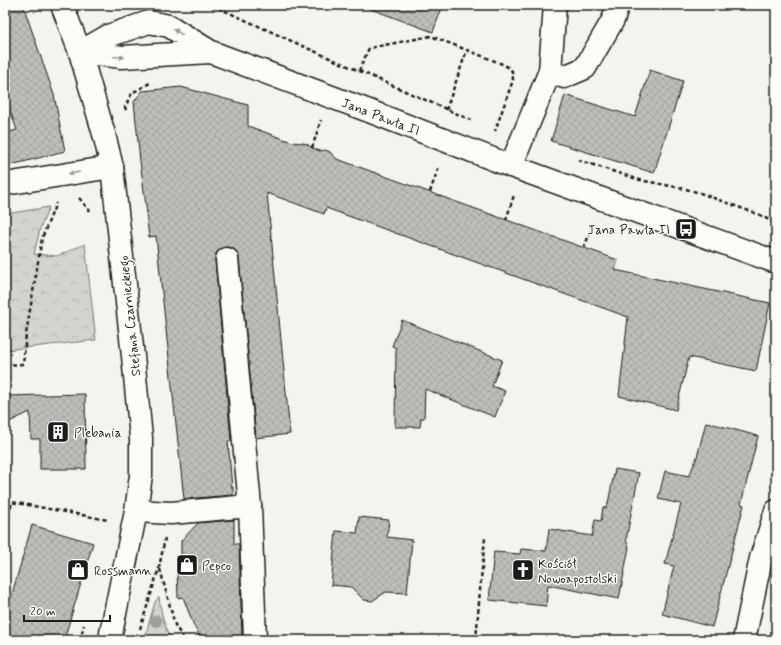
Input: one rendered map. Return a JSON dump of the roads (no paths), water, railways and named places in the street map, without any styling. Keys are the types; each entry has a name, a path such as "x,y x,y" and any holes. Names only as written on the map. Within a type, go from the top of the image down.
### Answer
{"street":[{"name":"Stefana Czarnieckiego","path":"62,5 80,52 112,167 141,438 141,475 136,511 110,638"},
{"path":"510,166 550,71 555,5"},
{"path":"550,71 564,76 585,68 613,20 618,5"},
{"name":"Jana Pawła II","path":"80,52 108,36 149,22 169,26 211,52 510,166 776,262"},
{"name":"Jana Pawła II","path":"80,52 122,57 211,52"},
{"path":"5,184 112,167"},
{"path":"227,259 250,506 255,639"},
{"path":"136,511 171,514 250,506"},
{"path":"744,640 761,558 776,511"}],"place":[{"name":"Jana Pawła II","path":"686,229"},
{"name":"Plebania","path":"58,432"},
{"name":"Pepco","path":"187,565"},
{"name":"Rossmann","path":"78,570"},
{"name":"Kościół Nowoapostolski","path":"523,570"}]}
